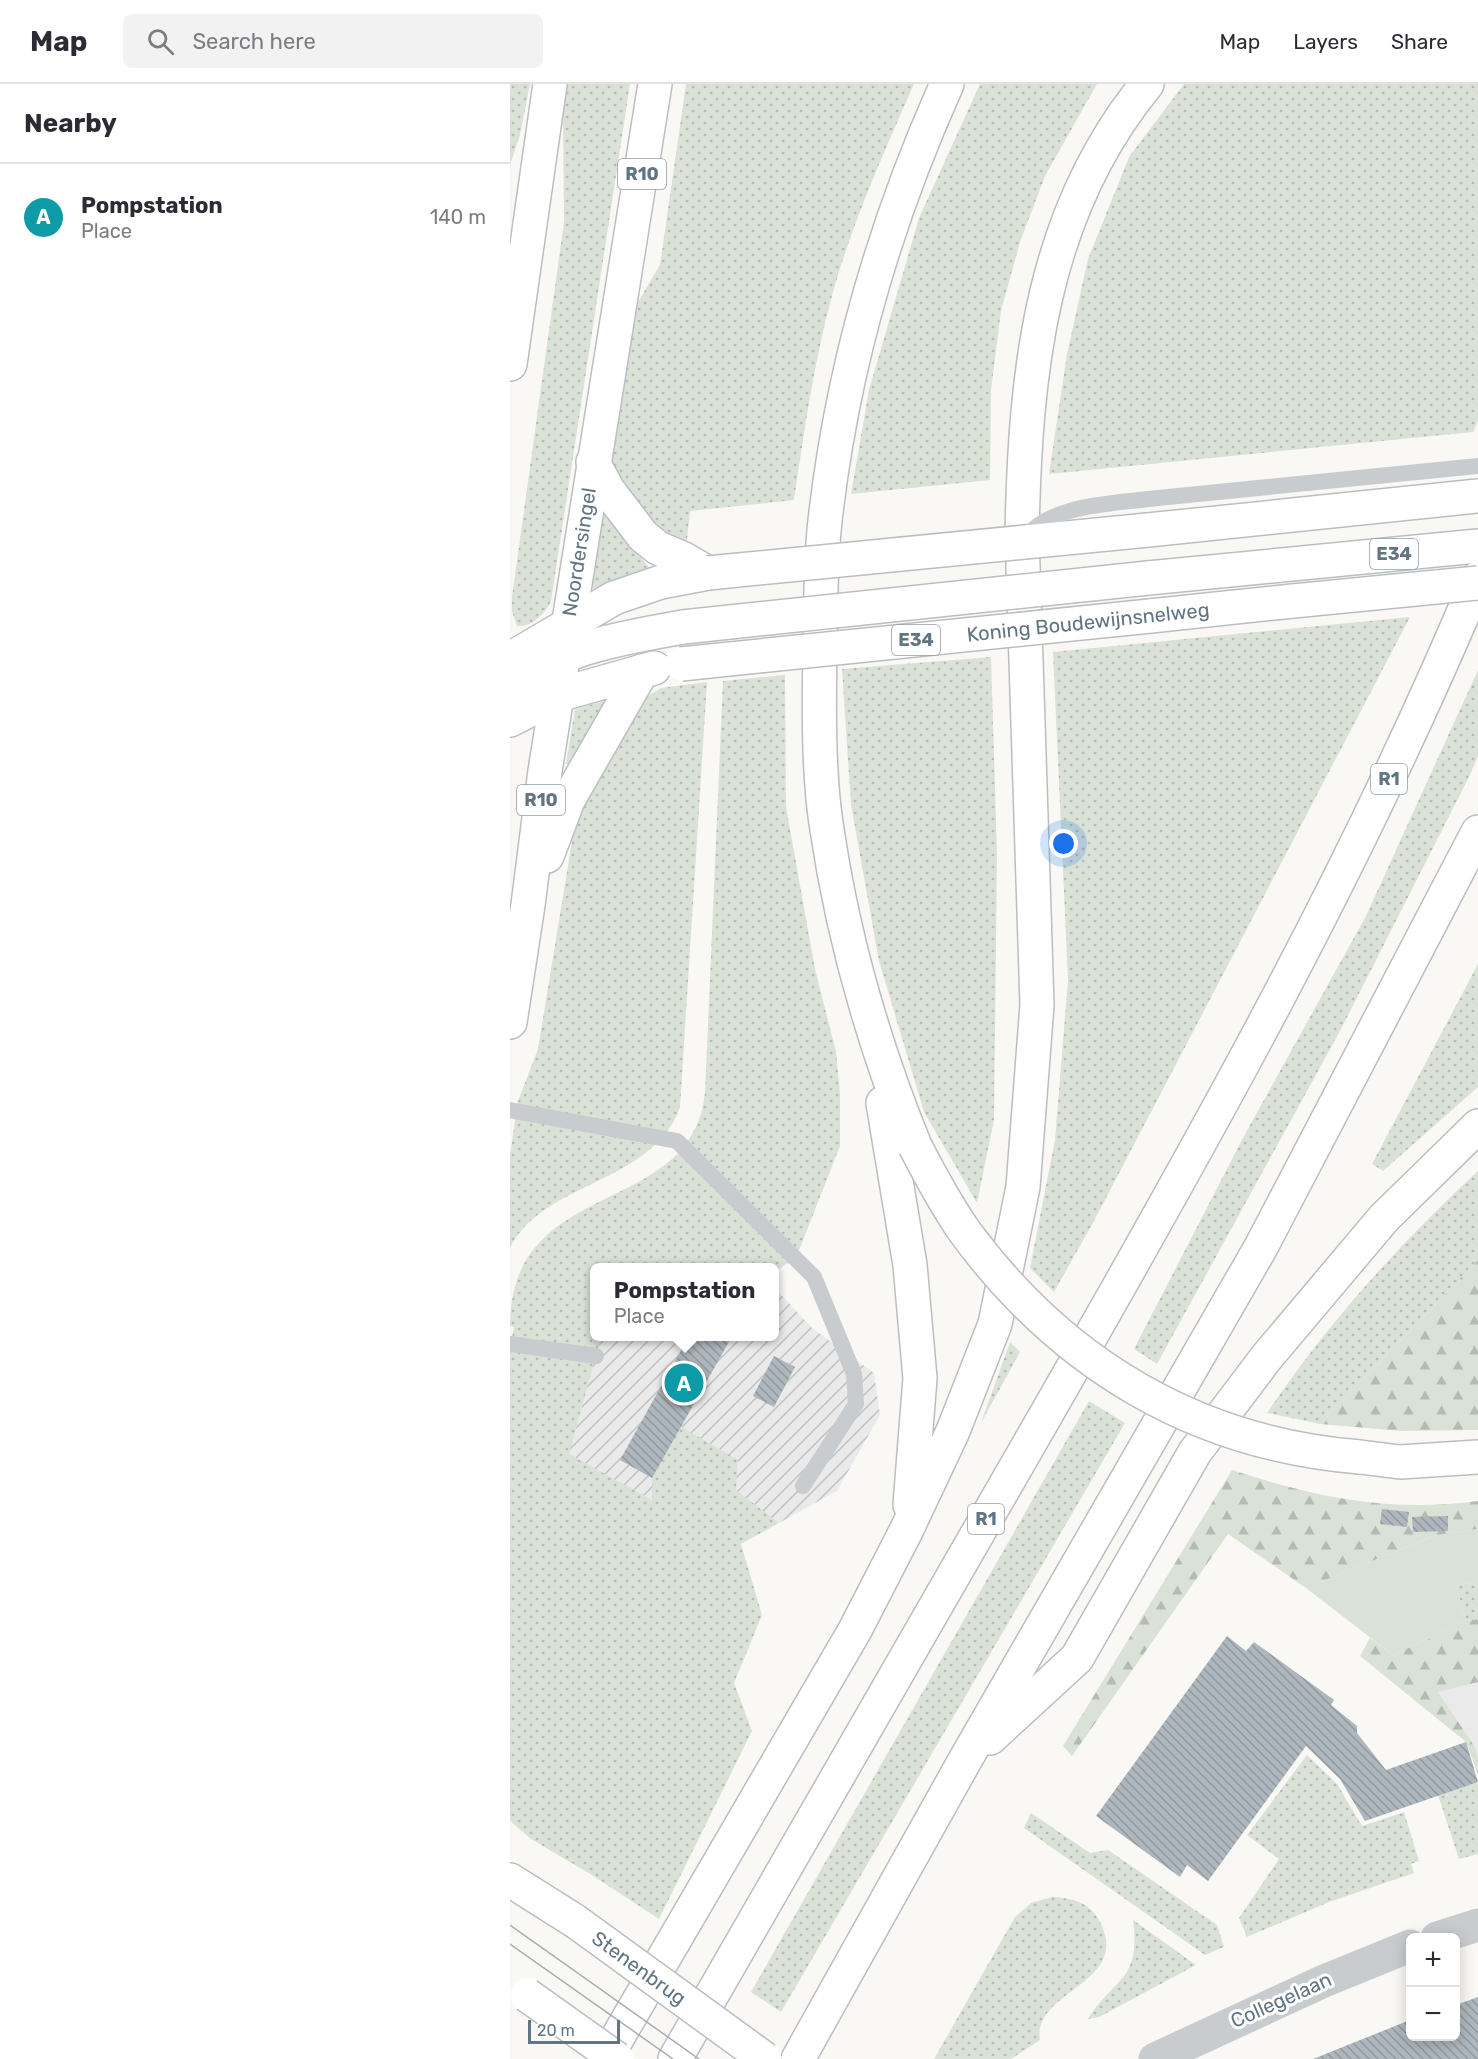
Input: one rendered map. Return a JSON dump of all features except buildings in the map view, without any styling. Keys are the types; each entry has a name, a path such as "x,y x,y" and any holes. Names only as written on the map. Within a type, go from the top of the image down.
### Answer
{"main road":[{"path":"510,364 550,84"},
{"name":"Noordersingel","path":"510,1022 545,771 655,84"},
{"path":"947,84 913,159 863,309 845,386 824,523 819,691 826,821 839,895 864,998 893,1092 915,1146 954,1215 989,1261 1048,1324 1118,1380 1197,1419 1242,1435 1327,1455 1400,1462 1478,1458"},
{"path":"605,2059 855,1630 908,1527 953,1431 995,1324 1023,1187 1037,1005 1022,536 1026,412 1038,327 1061,243 1093,166 1147,84"},
{"path":"593,462 608,490 643,536 692,570"},
{"path":"510,659 614,598 692,570 1021,544 1148,514 1329,512 1478,496"},
{"name":"E34","path":"563,656 622,638 683,627 1478,546"},
{"name":"R1","path":"675,2059 1176,1188 1291,975 1361,837 1429,696 1478,578"},
{"name":"Koning Boudewijnsnelweg","path":"510,720 558,695 664,667 1478,583"},
{"path":"510,688 563,656"},
{"path":"528,905 568,801 664,667"},
{"path":"798,2059 964,1762 1262,1247 1478,832"},
{"path":"864,998 910,1265 920,1378 908,1527"},
{"path":"964,1762 1077,1658 1195,1452 1266,1358 1384,1218 1478,1126"},
{"name":"Stenenbrug","path":"510,1880 575,1921 765,2059"},
{"path":"519,1989 617,2059"}],"street":[{"path":"1453,1933 1478,1925"},
{"name":"Collegelaan","path":"1155,2059 1324,1980 1406,1948"}],"lane":[{"path":"1148,514 1343,480 1478,466"},
{"path":"510,1110 677,1141 814,1277 854,1374 856,1404 803,1486"},
{"path":"510,1344 596,1356"}],"shaded area":[{"path":"584,1257 683,1263 590,1263 590,1341 779,1341 779,1292 812,1328 874,1373 880,1415 837,1491 779,1523 661,1504 629,1507 547,1456"},
{"path":"1478,1682 1478,1757 1475,1747 1437,1692"}],"green space":[{"path":"510,84 530,84 520,135 510,165"},
{"path":"567,84 630,84 551,601 546,610 533,622 517,626 512,611 512,597 564,222 563,108"},
{"path":"686,84 914,84 867,194 833,291 813,380 794,500 690,511 686,549 656,534 637,512 619,480 611,445 638,302 660,265"},
{"path":"980,84 1097,84 1045,176 1020,242 1001,311 991,390 990,480 851,494 869,390 919,218"},
{"path":"1184,84 1478,84 1478,421 1473,432 1049,474 1067,354 1088,259 1129,157"},
{"path":"607,513 650,569 595,594 592,585 602,516"},
{"path":"1410,617 1094,1221 1054,1292 1030,1268 1055,1140 1068,980 1053,652"},
{"path":"991,657 997,855 994,1120 977,1203 924,1112 879,961 851,805 842,669"},
{"path":"1478,670 1478,756 1470,775 1340,1031 1157,1364 1134,1349 1244,1136 1366,916"},
{"path":"785,675 786,807 815,969 836,1052 840,1094 840,1146 796,1258 779,1269 779,1263 590,1263 590,1341 600,1341 569,1454 652,1500 652,1478 680,1426 738,1460 736,1490 779,1523 741,1544 762,1615 734,1683 752,1731 659,1919 592,1875 531,1839 510,1821 510,1348 514,1327 510,1326 518,1278 539,1243 569,1219 638,1182 669,1161 693,1133 705,1092 723,681"},
{"path":"707,682 680,1107 666,1132 647,1152 623,1168 571,1194 547,1209 526,1226 510,1248 510,1155 518,1101 538,1049 574,829 648,696 661,688"},
{"path":"604,701 607,704 572,764 566,764 575,709"},
{"path":"1478,964 1478,1087 1383,1171 1372,1164"},
{"path":"1478,1171 1478,1260 1320,1424 1267,1413 1314,1348 1365,1286 1420,1227"},
{"path":"1478,1260 1478,1430 1402,1431 1320,1424"},
{"path":"1010,1342 1020,1352 981,1423"},
{"path":"1089,1401 1125,1423 781,2012 751,1992"},
{"path":"1232,1470 1323,1495 1383,1504 1446,1504 1478,1501 1478,1529 1434,1536 1306,1588 1228,1534 1072,1756 1063,1746"},
{"path":"1478,1529 1478,1581 1456,1586 1466,1621 1393,1655 1306,1588 1434,1536"},
{"path":"1478,1581 1478,1619 1466,1621 1456,1586"},
{"path":"1478,1619 1478,1682 1438,1692 1475,1747 1478,1757 1478,1774 1466,1742 1360,1656 1370,1638 1393,1655 1466,1621"},
{"path":"1307,1755 1337,1784 1362,1826 1404,1812 1419,1861 1411,1864 1414,1873 1329,1902 1247,1937 1239,1918 1279,1859 1247,1835"},
{"path":"1478,1782 1478,1854 1459,1859 1438,1795"},
{"path":"1031,1813 1090,1853 1108,1850 1217,1925 1224,1947 1205,1955 1024,1828"},
{"path":"1052,1897 1079,1902 1090,1909 1099,1920 1106,1941 1103,1959 1094,1973 1051,2009 1042,2023 1040,2040 1011,2059 934,2059 1015,1917 1031,1903"},
{"path":"1133,1920 1196,1965 1099,2017 1088,2019 1124,1977 1129,1967 1133,1956"}],"tram line":[{"path":"510,1925 699,2059"},
{"path":"510,1944 673,2059"}],"place":[{"name":"Pompstation","path":"684,1383"}]}
